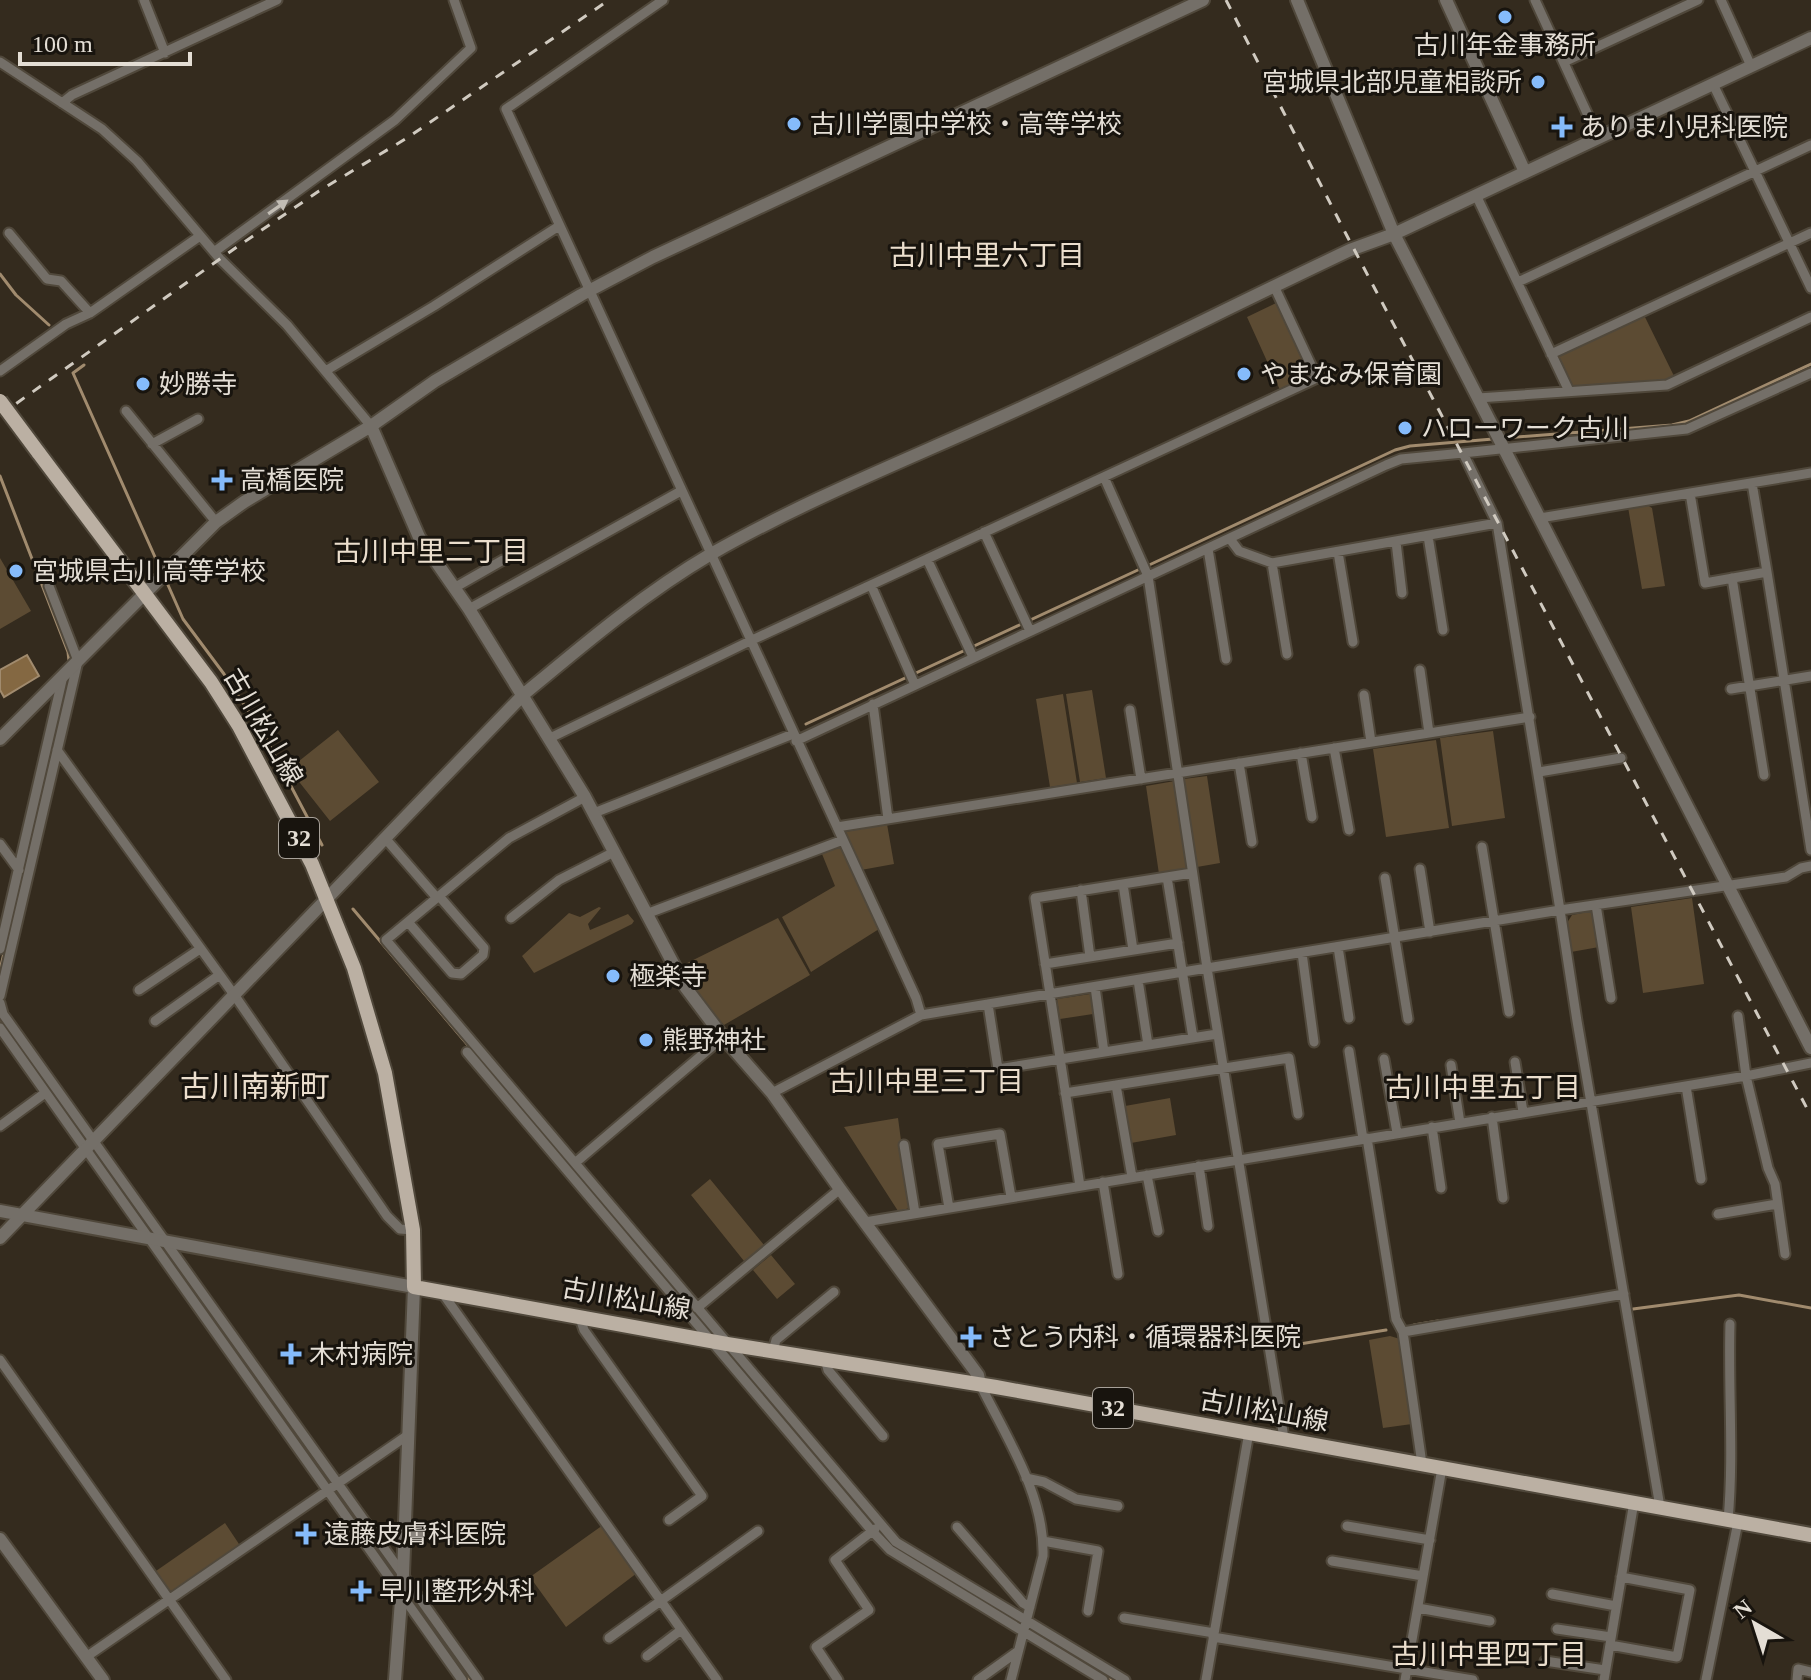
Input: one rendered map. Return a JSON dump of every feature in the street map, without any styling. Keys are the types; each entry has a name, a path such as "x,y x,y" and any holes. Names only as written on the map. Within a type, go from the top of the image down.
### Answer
{"main road":[{"name":"古川松山線","path":"0,401 211,682 239,726 312,864 354,968 385,1073 404,1164 413,1230 414,1287 727,1344 980,1384 1811,1535"}],"street":[{"path":"144,0 165,53"},
{"path":"62,103 72,95 165,53 253,5 277,0"},
{"path":"214,252 395,120 471,48 454,0"},
{"path":"663,0 506,109 916,998 921,1015"},
{"path":"1297,0 1394,234 1811,1048"},
{"path":"1446,0 1525,172"},
{"path":"1535,0 1598,137"},
{"path":"1564,62 1698,0"},
{"path":"1721,0 1751,66"},
{"path":"0,739 216,522 371,426 435,381 589,290 653,257 1200,1"},
{"path":"0,1238 523,695 588,640 652,592 710,555 775,520 1037,401 1350,250 1394,234 1811,38"},
{"path":"0,62 102,129 137,161 214,252 264,300 327,370 371,426 419,537 469,609 585,797 686,988 723,1037 772,1093 978,1375 1026,1478 1039,1515 1043,1541 1043,1556 1011,1680"},
{"path":"1713,84 1811,288"},
{"path":"1518,282 1811,145"},
{"path":"1476,195 1569,391"},
{"path":"327,370 559,226"},
{"path":"9,233 47,279 61,281 90,313"},
{"path":"1551,354 1811,233"},
{"path":"0,371 200,236"},
{"path":"550,738 750,641 1317,378 1274,286"},
{"path":"1478,398 1667,385 1811,317"},
{"path":"594,813 873,704 912,678 970,651 1146,570 1208,549 1393,462 1463,453 1501,442 1687,429 1811,373"},
{"path":"126,411 216,522"},
{"path":"152,444 198,419"},
{"path":"1463,453 1497,523 1660,1507"},
{"path":"1540,518 1811,473"},
{"path":"1104,477 1146,570 1217,1034 1284,1438"},
{"path":"1752,483 1811,850"},
{"path":"469,609 681,491"},
{"path":"1690,493 1705,583 1767,572"},
{"path":"1230,539 1239,551 1272,563 1497,523"},
{"path":"984,532 1027,625"},
{"path":"1428,536 1443,630"},
{"path":"1396,542 1402,593"},
{"path":"1208,549 1226,659"},
{"path":"1338,552 1353,642"},
{"path":"927,559 970,651"},
{"path":"454,588 503,560"},
{"path":"1272,563 1287,654"},
{"path":"1732,578 1764,775"},
{"path":"871,585 912,678"},
{"path":"0,949 57,750 78,661 49,586"},
{"path":"1420,670 1429,733"},
{"path":"0,996 63,676"},
{"path":"1731,689 1811,676"},
{"path":"1364,695 1371,742"},
{"path":"873,704 888,819"},
{"path":"1130,710 1141,779"},
{"path":"837,827 1530,717"},
{"path":"1334,748 1349,830"},
{"path":"57,750 235,996 387,1216 400,1229 413,1230"},
{"path":"1301,753 1312,817"},
{"path":"1539,772 1621,758"},
{"path":"1239,763 1252,842"},
{"path":"585,797 509,838 386,940 677,1292 710,1339 876,1528 1025,1626 1125,1680"},
{"path":"385,838 484,948 483,955 461,974 452,973 408,922"},
{"path":"646,914 843,840"},
{"path":"0,844 23,871"},
{"path":"1482,847 1509,1012"},
{"path":"511,918 559,880 614,852"},
{"path":"772,1093 921,1015 1560,910 1786,877 1811,866"},
{"path":"1420,869 1430,932"},
{"path":"1080,1186 1035,898 1192,873"},
{"path":"1167,877 1193,1038"},
{"path":"1385,878 1408,1019"},
{"path":"1123,884 1133,950"},
{"path":"1081,890 1090,957"},
{"path":"1596,905 1611,998"},
{"path":"1045,964 1178,943"},
{"path":"1338,947 1349,1018"},
{"path":"139,990 200,949"},
{"path":"1302,953 1314,1042"},
{"path":"155,1021 218,976"},
{"path":"1138,980 1148,1045"},
{"path":"1095,987 1104,1052"},
{"path":"0,1003 18,1045 45,1093 166,1242 333,1487 401,1595 462,1680"},
{"path":"988,1004 998,1069 1217,1034"},
{"path":"1738,1016 1746,1076 1768,1168 1775,1184 1785,1254"},
{"path":"0,1028 18,1045 90,1146 149,1239 333,1487 403,1574 478,1680"},
{"path":"575,1163 723,1037"},
{"path":"1349,1051 1396,1319 1403,1332 1422,1464"},
{"path":"467,1052 555,1148 575,1163 599,1200"},
{"path":"1065,1093 1289,1058 1298,1114"},
{"path":"1384,1059 1397,1133"},
{"path":"1515,1062 1523,1112"},
{"path":"865,1222 1811,1063"},
{"path":"1451,1065 1460,1123"},
{"path":"1116,1085 1132,1177"},
{"path":"1686,1086 1701,1179"},
{"path":"0,1126 45,1093"},
{"path":"1492,1117 1503,1198"},
{"path":"1432,1127 1441,1188"},
{"path":"949,1208 938,1144 1000,1134 1011,1197"},
{"path":"904,1145 915,1213"},
{"path":"1199,1166 1208,1226"},
{"path":"1147,1175 1158,1231"},
{"path":"1103,1182 1118,1274"},
{"path":"697,1308 840,1189"},
{"path":"1718,1214 1777,1204"},
{"path":"0,1211 414,1287 403,1574 395,1680"},
{"path":"441,1291 717,1680"},
{"path":"677,1292 697,1308 876,1528"},
{"path":"773,1351 776,1340 834,1292"},
{"path":"1403,1332 1624,1294"},
{"path":"579,1315 584,1330 702,1496 669,1520"},
{"path":"1706,1680 1733,1521 1728,1390 1730,1324"},
{"path":"825,1359 828,1370 883,1436"},
{"path":"0,1360 226,1680"},
{"path":"1206,1680 1249,1432"},
{"path":"86,1657 408,1435"},
{"path":"1405,1680 1442,1468"},
{"path":"1026,1478 1044,1482 1076,1499 1118,1506"},
{"path":"1545,1661 1604,1675 1634,1502"},
{"path":"1347,1526 1430,1540"},
{"path":"957,1527 1023,1603 1030,1607"},
{"path":"838,1680 816,1647 869,1610 835,1560 876,1528"},
{"path":"609,1638 758,1531"},
{"path":"0,1539 103,1680"},
{"path":"1043,1541 1098,1551 1088,1611"},
{"path":"1332,1561 1423,1576"},
{"path":"1557,1629 1677,1657 1690,1590 1621,1577"},
{"path":"1552,1594 1616,1606"},
{"path":"1418,1608 1490,1621"},
{"path":"1124,1618 1473,1680"},
{"path":"1025,1626 1103,1680"},
{"path":"647,1656 681,1630"},
{"path":"978,1680 1018,1652"},
{"path":"1797,1680 1798,1669 1811,1672"}],"shaded area":[{"path":"1276,303 1310,376 1280,390 1247,317"},
{"path":"1643,313 1674,376 1668,380 1573,389 1557,353"},
{"path":"1647,505 1652,508 1665,586 1642,589 1628,507"},
{"path":"0,558 31,611 0,629"},
{"path":"27,655 39,676 4,697 0,690 0,670"},
{"path":"1092,690 1106,778 1080,782 1066,694"},
{"path":"1063,694 1077,783 1050,787 1036,699"},
{"path":"338,730 379,782 330,821 289,769"},
{"path":"1493,731 1505,818 1452,826 1440,738"},
{"path":"1436,740 1449,828 1386,837 1373,749"},
{"path":"1207,776 1220,863 1197,867 1184,779"},
{"path":"1175,781 1188,870 1159,874 1146,786"},
{"path":"887,824 894,864 861,870 844,836 845,832"},
{"path":"842,845 879,929 811,972 782,917 835,886 822,854"},
{"path":"1692,898 1704,984 1643,993 1631,907"},
{"path":"599,907 588,924 590,930 628,914 634,921 534,973 522,956 569,913 580,917"},
{"path":"1593,911 1599,947 1571,952 1567,923 1572,915"},
{"path":"778,918 810,975 724,1025 697,995 679,967"},
{"path":"1090,994 1093,1014 1060,1019 1057,999"},
{"path":"1170,1098 1176,1135 1131,1143 1125,1106"},
{"path":"898,1118 910,1208 898,1211 844,1127"},
{"path":"710,1179 764,1245 744,1261 691,1195"},
{"path":"771,1255 795,1284 777,1299 753,1270"},
{"path":"1390,1336 1400,1339 1412,1424 1383,1428 1369,1340"},
{"path":"225,1523 241,1547 172,1595 156,1571"},
{"path":"603,1525 637,1573 566,1627 530,1577"}],"waterway":[{"path":"0,274 16,295 49,325"},
{"path":"1505,438 1672,425 1689,421 1811,364"},
{"path":"84,365 73,373 159,566"},
{"path":"1147,566 1395,450 1493,439"},
{"path":"0,476 69,661"},
{"path":"806,724 1140,569"},
{"path":"168,585 183,619 264,735 322,845"},
{"path":"0,970 67,683"},
{"path":"353,909 706,1327"},
{"path":"0,1020 81,1131"},
{"path":"99,1157 146,1222"},
{"path":"167,1253 390,1567"},
{"path":"1633,1309 1739,1295 1811,1308"},
{"path":"1414,1325 1438,1321"},
{"path":"1275,1348 1386,1330"},
{"path":"726,1350 886,1540"},
{"path":"891,1545 1022,1624"},
{"path":"416,1603 470,1680"},
{"path":"1028,1628 1113,1680"}],"railway":[{"path":"0,415 319,191 407,138 609,0"},
{"path":"1226,0 1811,1116"}],"place":[{"name":"古川年金事務所","path":"1505,17"},
{"name":"宮城県北部児童相談所","path":"1538,82"},
{"name":"古川学園中学校・高等学校","path":"794,124"},
{"name":"ありま小児科医院","path":"1562,127"},
{"name":"やまなみ保育園","path":"1244,374"},
{"name":"妙勝寺","path":"143,384"},
{"name":"ハローワーク古川","path":"1405,428"},
{"name":"高橋医院","path":"222,480"},
{"name":"宮城県古川高等学校","path":"16,571"},
{"name":"極楽寺","path":"613,976"},
{"name":"熊野神社","path":"646,1040"},
{"name":"さとう内科・循環器科医院","path":"971,1337"},
{"name":"木村病院","path":"291,1354"},
{"name":"遠藤皮膚科医院","path":"306,1534"},
{"name":"早川整形外科","path":"361,1591"}],"district":[{"name":"古川中里六丁目","path":"987,255"},
{"name":"古川中里二丁目","path":"431,551"},
{"name":"古川中里三丁目","path":"926,1081"},
{"name":"古川南新町","path":"255,1086"},
{"name":"古川中里五丁目","path":"1483,1087"},
{"name":"古川中里四丁目","path":"1489,1654"}]}
